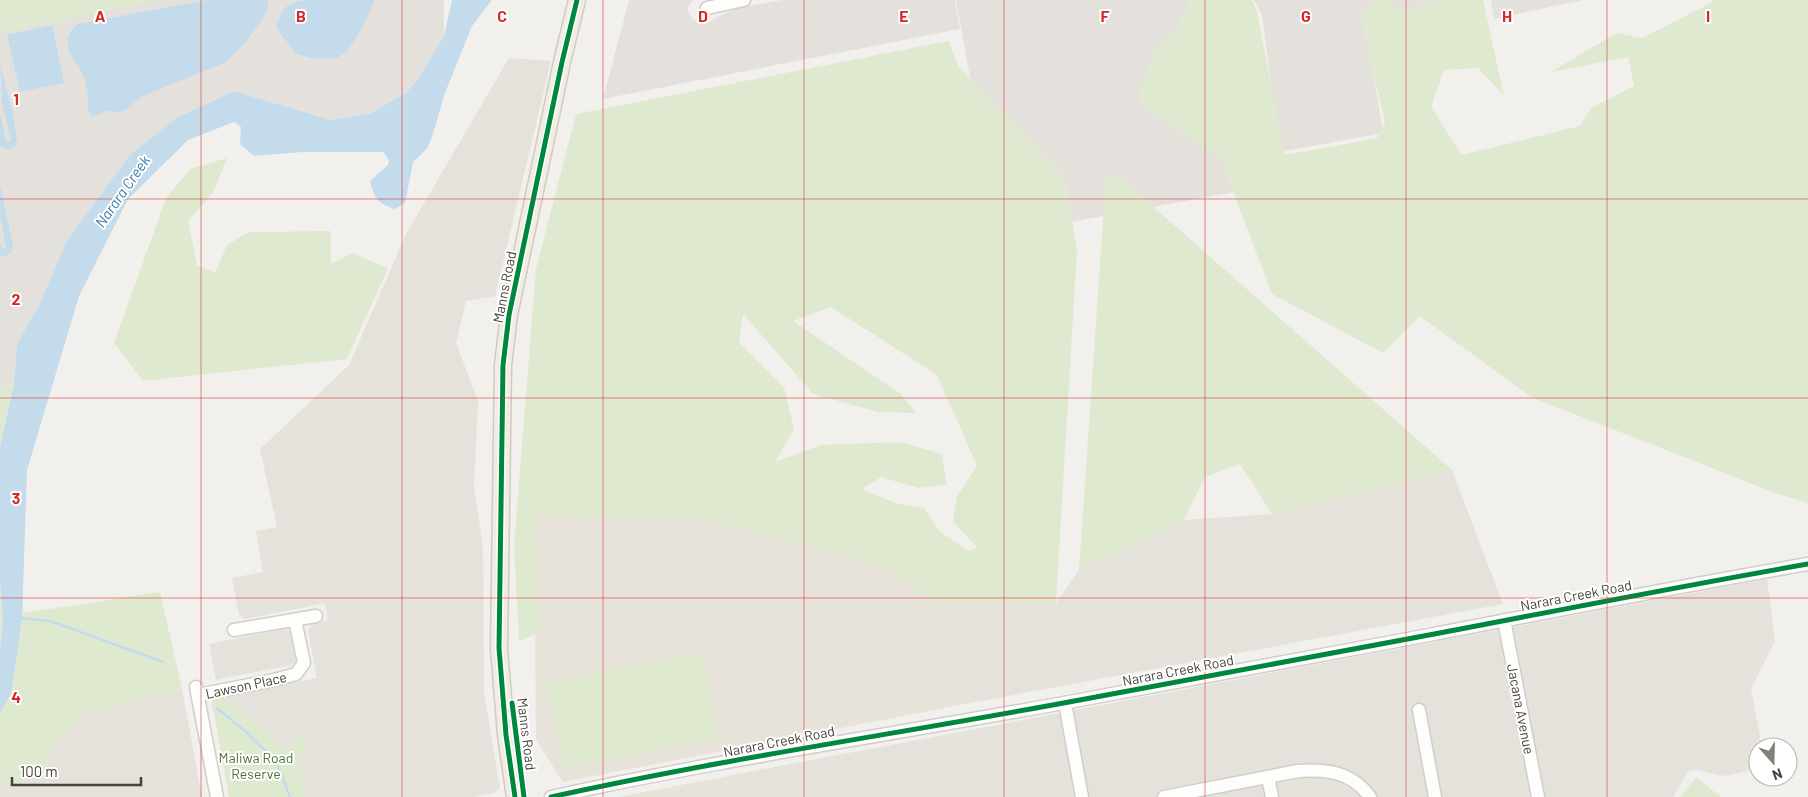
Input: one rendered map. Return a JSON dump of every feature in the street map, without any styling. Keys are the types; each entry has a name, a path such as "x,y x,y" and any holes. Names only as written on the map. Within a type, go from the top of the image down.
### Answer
{"main road":[{"name":"Manns Road","path":"514,797 499,658 502,365 509,315 562,62 578,0"},
{"name":"Manns Road","path":"500,614 506,647 524,797"}],"street":[{"path":"707,8 744,0"},
{"name":"Narara Creek Road","path":"551,797 625,781 1064,703 1808,564"},
{"path":"234,630 316,616"},
{"name":"Lawson Place","path":"217,797 197,691 296,674 304,663 295,620"},
{"name":"Jacana Avenue","path":"1504,620 1538,797"},
{"path":"1064,703 1082,797"},
{"path":"1419,710 1435,797"},
{"path":"1166,797 1298,771 1316,770 1346,776 1359,784 1370,797"},
{"path":"1268,777 1272,797"}],"shaded area":[{"path":"79,0 444,0 444,36 420,76 406,93 371,113 331,120 234,91 178,117 40,303 17,344 14,384 0,387 0,14"},
{"path":"629,0 693,0 687,9 693,20 708,22 725,13 743,7 782,0 955,0 960,29 603,99"},
{"path":"956,0 1222,0 1256,188 999,235"},
{"path":"1254,0 1462,0 1365,18 1383,133 1280,152 1262,15"},
{"path":"1491,0 1583,0 1494,19"},
{"path":"509,58 551,61 495,296 466,301 456,343 478,401 474,487 483,546 484,693 500,788 494,793 474,797 307,797 300,759 305,734 302,733 287,751 223,696 317,678 308,630 312,624 328,620 325,603 245,619 239,615 232,578 263,572 256,531 277,527 260,449 349,365 406,234"},
{"path":"1452,470 1503,604 965,704 945,601 1056,603 1079,570 1184,520 1272,514"},
{"path":"928,513 965,704 563,782 536,740 534,516"},
{"path":"1767,579 1775,641 1751,689 1760,737 1748,737 1748,771 1724,776 1696,770 1688,772 1673,797 748,797 743,773"},
{"path":"285,629 291,633 296,659 292,665 216,680 209,644"},
{"path":"182,689 202,797 0,797 0,789 45,774 53,744 83,714"},
{"path":"743,773 748,797 619,797"}],"green space":[{"path":"0,0 159,0 0,33"},
{"path":"1191,0 1252,0 1257,12 1285,155 1377,138 1385,122 1360,15 1373,0 1391,0 1397,11 1441,0 1483,0 1504,96 1478,68 1444,70 1431,107 1462,155 1580,126 1591,108 1634,86 1628,57 1551,72 1616,33 1642,38 1713,2 1712,0 1808,0 1808,503 1775,493 1531,397 1420,316 1383,353 1272,294 1220,157 1139,104 1139,91 1156,47 1172,37"},
{"path":"949,41 958,66 1065,178 1077,250 1056,603 938,602 879,565 706,520 535,516 541,620 540,632 519,641 514,545 536,269 576,114","holes":["831,307 937,375 977,466 957,496 953,522 977,547 968,551 938,530 924,508 898,504 862,489 881,477 918,488 947,485 942,454 900,442 821,445 775,462 794,429 784,387 739,342 743,314 813,394 878,412 916,413 901,394 793,321"]},
{"path":"227,158 213,193 188,221 197,265 215,273 227,245 249,232 331,231 331,264 352,253 388,268 347,359 143,381 114,343 166,198 190,169"},
{"path":"1115,173 1452,470 1272,514 1240,464 1205,477 1184,520 1079,570 1106,176"},
{"path":"14,384 0,447 0,387"},
{"path":"0,578 3,620 0,653"},
{"path":"160,592 182,689 83,714 53,744 45,774 0,789 0,713 11,694 23,613"},
{"path":"701,652 718,738 563,768 546,682"},
{"name":"Maliwa Road Reserve","path":"223,696 287,751 302,733 309,735 300,759 307,797 229,797 211,698"},
{"path":"1696,777 1721,797 1680,797"}],"water":[{"path":"207,0 268,0 268,7 261,22 243,45 226,62 141,97 126,110 119,112 106,111 95,116 89,113 84,78 70,55 68,48 68,38 75,26"},
{"path":"306,0 374,0 374,2 362,28 348,50 337,58 316,59 296,54 276,27 281,15 289,5"},
{"name":"Narara Creek","path":"452,0 492,0 472,26 445,93 427,149 413,162 405,203 395,209 380,202 373,192 370,181 388,165 389,160 383,152 303,152 254,156 240,144 241,127 234,122 188,140 128,199 79,296 27,470 22,620 11,694 0,713 0,653 3,620 0,578 0,447 14,384 17,344 40,303 66,243 130,155 178,117 234,91 331,120 371,113 406,93 420,76 444,36"},
{"path":"52,25 64,83 20,92 7,35"},
{"path":"0,64 11,105 17,138 15,146 9,149 5,149 0,145 0,114 6,140 9,142 11,140 2,102"},
{"path":"0,185 13,246 11,253 5,256 0,256 0,241 2,249 6,247 0,216"}],"waterway":[{"path":"19,618 50,621 163,662"},
{"path":"217,708 245,731 276,761 290,797"}],"cycle path":[{"path":"515,797 506,735 499,648 503,365 509,315 562,62 577,0"},
{"path":"551,797 680,771 1004,714 1808,564"},
{"path":"512,703 524,797"}]}
